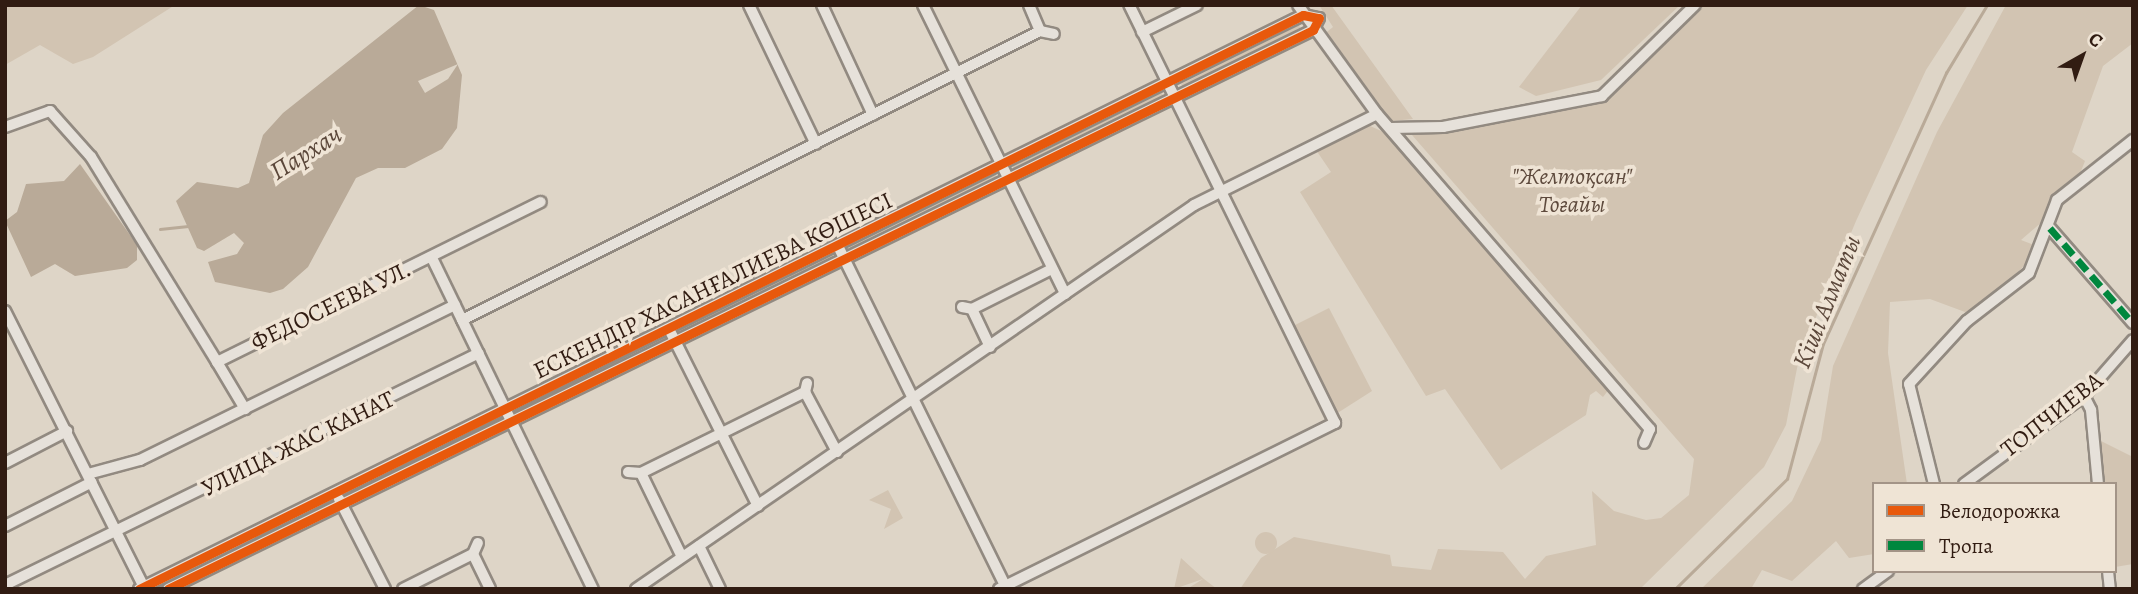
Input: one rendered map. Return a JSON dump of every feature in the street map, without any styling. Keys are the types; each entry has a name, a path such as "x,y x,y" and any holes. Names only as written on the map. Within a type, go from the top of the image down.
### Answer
{"street":[{"path":"749,5 816,144"},
{"path":"822,5 873,115"},
{"path":"923,5 1065,295"},
{"path":"1029,5 1040,31"},
{"path":"838,246 1002,587 1335,423 1129,5"},
{"path":"1142,32 1197,5"},
{"path":"1391,128 1443,127 1602,96 1695,5"},
{"path":"1301,10 1313,30 1377,114 1650,429 1644,443"},
{"name":"ЕСКЕНДІР ХАСАНҒАЛИЕВА КӨШЕСІ","path":"143,588 1168,83 1301,10"},
{"name":"ЕСКЕНДІР ХАСАНҒАЛИЕВА КӨШЕСІ","path":"167,589 1313,30"},
{"path":"462,320 1040,31 1054,34"},
{"path":"5,127 50,111 98,168 245,409"},
{"path":"636,589 1220,188 1377,114"},
{"path":"1934,482 1909,384 1968,320 2029,272 2050,228 2057,200 2133,140"},
{"name":"ФЕДОСЕЕВА УЛ.","path":"217,362 541,202"},
{"path":"2050,228 2133,323"},
{"path":"432,258 593,589"},
{"path":"990,347 967,308 1052,269"},
{"path":"5,526 90,478 140,460 455,304"},
{"path":"5,311 143,588"},
{"path":"669,329 758,506"},
{"name":"ТОПЧИЕВА","path":"1967,482 2084,396 2133,340"},
{"name":"УЛИЦА ЖАС КАНАТ","path":"7,585 479,353"},
{"path":"628,472 641,473 806,387 837,452"},
{"path":"2084,396 2091,410 2098,482"},
{"path":"5,463 66,432"},
{"path":"641,473 682,557"},
{"path":"336,492 385,589"},
{"path":"403,589 473,554 478,543"},
{"path":"699,546 720,589"},
{"path":"473,554 490,589"},
{"path":"1863,589 1885,573"}],"green space":[{"path":"175,5 93,57 73,64 40,45 5,65 5,6"},
{"path":"1319,5 1331,5 1413,119 1391,121 1323,35 1333,27"},
{"name":"\"Желтоқсан\" Тоғайы","path":"1582,5 1680,5 1601,80 1536,96 1519,87"},
{"path":"1699,5 1968,5 1926,70 1856,221 1799,358 1786,425 1764,467 1640,589 1240,589 1261,558 1294,537 1390,555 1392,566 1431,570 1438,549 1503,552 1525,579 1546,556 1596,545 1592,491 1614,511 1646,520 1661,518 1689,495 1694,459 1412,135 1602,99"},
{"path":"2006,5 2133,5 2133,43 2103,66 2072,152 2085,161 2079,176 2057,191 2042,222 2021,240 2037,246 2034,255 1986,306 1965,312 1930,299 1890,302 1888,353 1907,482 1872,482 1872,554 1849,558 1836,541 1792,581 1762,570 1751,589 1701,589 1792,501 1821,440 1833,366 1937,132"},
{"path":"1299,25 1302,32 1184,89 1181,84"},
{"path":"1162,93 1164,99 1015,171 1012,166"},
{"path":"1368,125 1390,135 1610,388 1603,397 1596,391 1590,395 1586,415 1501,470 1445,389 1426,396 1300,192 1331,172 1316,150"},
{"path":"995,174 998,180 852,251 849,246"},
{"path":"832,254 835,261 684,336 680,329"},
{"path":"1329,308 1372,391 1336,414 1293,326"},
{"path":"2097,439 2133,457 2133,564 2117,567 2117,482 2103,482"},
{"path":"888,490 903,518 884,529 891,509 869,500"},
{"path":"1266,532 1274,535 1277,543 1274,551 1266,554 1258,551 1255,543 1258,535"},
{"path":"1181,558 1217,589 1187,589 1203,579 1174,589"}],"water":[{"path":"419,5 434,10 462,75 457,128 442,149 405,168 378,168 356,178 308,267 283,289 270,293 215,282 208,262 237,254 244,243 234,233 204,251 197,248 176,201 197,182 238,188 249,183 263,135 283,113"},
{"path":"80,164 137,245 137,260 127,268 75,276 55,264 31,277 5,221 17,212 26,184 64,181"}],"pier":[{"path":"458,64 448,79 425,93 418,81"}],"waterway":[{"name":"Кіші Алматы","path":"1675,589 1787,479 1823,344 1946,73 1987,5"},
{"name":"Пархач","path":"160,229 188,226"}],"marked path":[{"path":"2050,228 2133,323"}],"cycle path":[{"path":"139,589 1303,15 1319,18 1313,30 168,589"}]}
